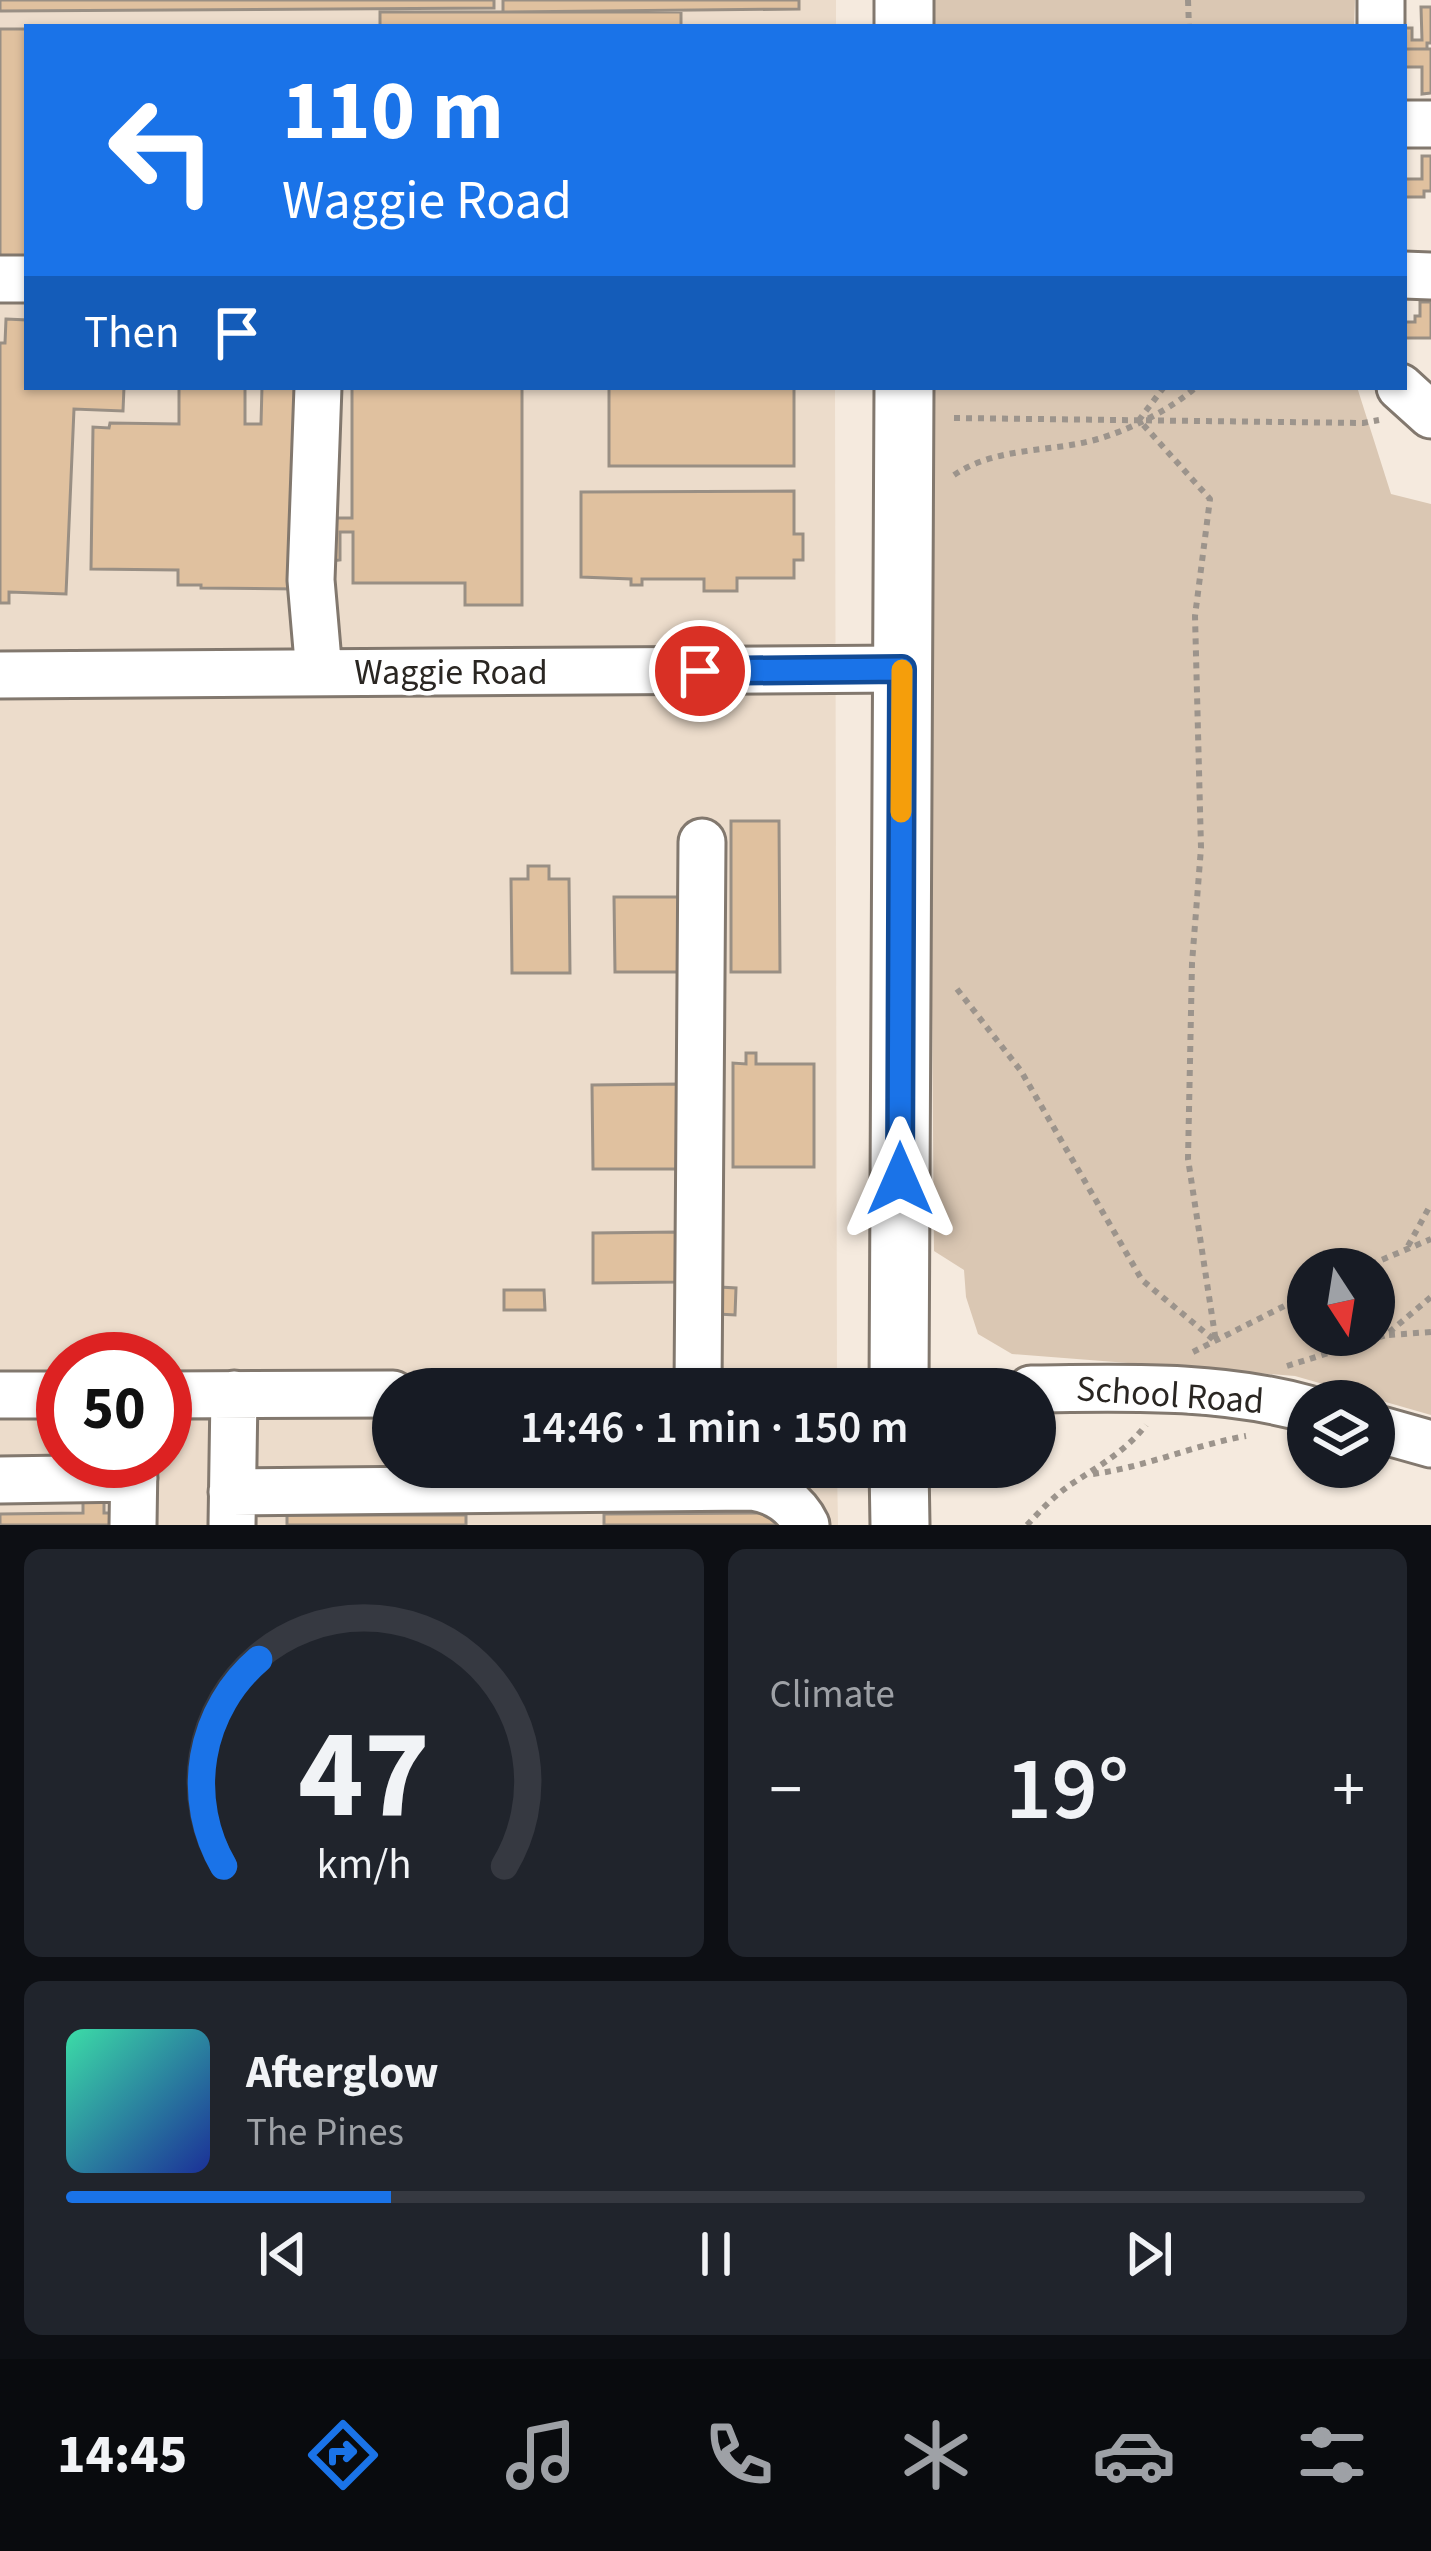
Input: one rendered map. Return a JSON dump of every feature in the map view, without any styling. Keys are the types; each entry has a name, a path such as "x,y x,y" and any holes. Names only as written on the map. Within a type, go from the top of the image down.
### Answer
{"main road":[{"path":"899,1368 904,390"},
{"path":"899,1488 900,1525"}],"street":[{"path":"318,390 311,580 319,674"},
{"name":"Waggie Road","path":"0,675 902,669"},
{"path":"698,1368 702,842"},
{"name":"School Road","path":"1056,1389 1204,1390 1287,1404"},
{"path":"234,1394 232,1508 753,1487 768,1489 792,1505 806,1525"},
{"path":"192,1395 372,1394"},
{"path":"0,1396 36,1395"},
{"path":"1395,1434 1431,1444"},
{"path":"0,1480 36,1477"},
{"path":"133,1525 134,1488"}],"path":[{"path":"1139,420 1162,390"},
{"path":"954,475 976,459 1099,439 1183,400 1193,390"},
{"path":"954,418 1363,423 1418,404"},
{"path":"1139,420 1210,500 1196,616 1201,848 1192,963 1188,1160 1216,1342"},
{"path":"957,989 1021,1070 1142,1280 1216,1342"},
{"path":"1408,1246 1431,1204"},
{"path":"1395,1252 1431,1239"},
{"path":"1395,1327 1431,1297"},
{"path":"1185,1355 1287,1304"},
{"path":"1395,1334 1431,1332"},
{"path":"1274,1375 1320,1356"},
{"path":"1027,1525 1055,1497 1131,1444 1160,1408"},
{"path":"1093,1474 1258,1434"}],"shaded area":[{"path":"0,0 836,0 836,24 24,24 24,390 835,390 837,1368 372,1368 372,1488 837,1488 838,1525 0,1525"},
{"path":"924,0 1355,0 1354,24 924,24"},
{"path":"927,390 1358,390 1391,494 1431,504 1431,1415 1395,1405 1395,1380 1309,1380 1012,1354 978,1334 966,1297 964,1270 934,1251"}],"building":[{"path":"0,0 494,0 494,8 0,11"},
{"path":"503,0 799,0 799,9 503,12"},
{"path":"1421,7 1431,7 1427,49 1407,49 1407,28 1412,28 1412,40 1422,40"},
{"path":"380,12 681,12 681,24 380,24"},
{"path":"0,29 24,29 24,269 0,268"},
{"path":"1407,49 1431,49 1431,93 1422,94 1422,67 1407,67"},
{"path":"1422,156 1431,156 1431,191 1424,191 1424,197 1407,197 1407,179 1422,179"},
{"path":"1420,302 1431,302 1431,338 1407,338 1407,322 1420,316"},
{"path":"6,319 24,320 24,390 124,390 123,411 74,409 66,594 9,592 9,603 0,603 0,343 5,343"},
{"path":"179,390 245,390 245,424 261,424 262,390 298,390 297,589 201,588 178,585 178,570 91,569 93,427 179,424"},
{"path":"352,390 522,390 522,605 465,605 465,583 353,583 353,532 340,532 340,560 330,561 326,518 352,518"},
{"path":"609,390 794,390 794,466 609,466"},
{"path":"794,491 794,534 803,534 803,560 794,560 794,578 737,578 737,591 704,591 704,579 642,579 642,585 631,585 631,579 581,577 581,492"},
{"path":"731,821 779,821 780,972 731,972"},
{"path":"528,866 549,866 549,879 569,879 570,973 512,973 511,879 528,879"},
{"path":"614,897 680,897 680,972 615,972"},
{"path":"746,1053 756,1053 756,1064 814,1064 814,1167 733,1167 733,1063 746,1064"},
{"path":"678,1084 679,1169 593,1169 592,1085"},
{"path":"677,1232 678,1282 593,1283 593,1233"},
{"path":"719,1287 736,1288 735,1315 718,1314"},
{"path":"504,1290 544,1290 545,1310 504,1310"},
{"path":"83,1492 104,1493 104,1513 118,1513 118,1525 0,1525 0,1514 83,1513"},
{"path":"784,1513 784,1525 604,1525 604,1514"},
{"path":"287,1515 466,1515 466,1525 287,1525"}],"slow traffic":[{"path":"901,812 902,670"}],"route":[{"path":"700,671 902,669 900,1179"}]}
